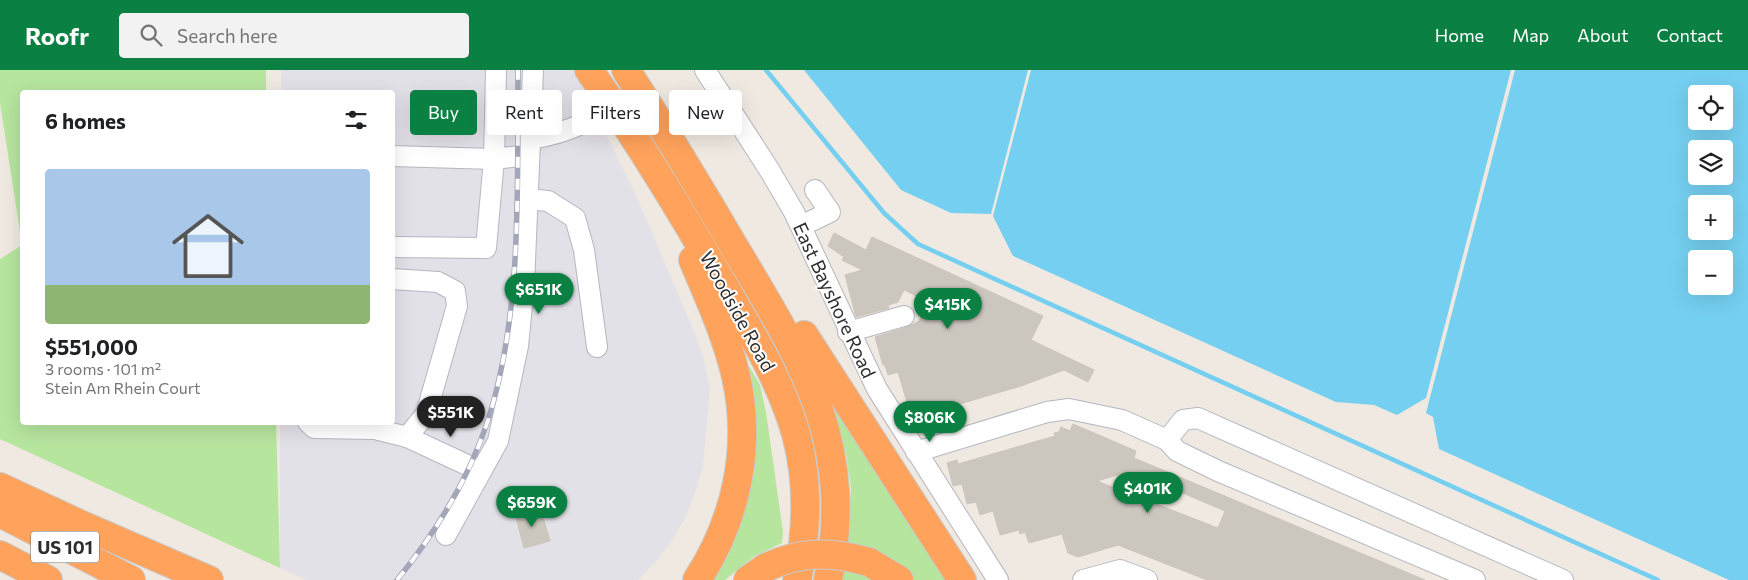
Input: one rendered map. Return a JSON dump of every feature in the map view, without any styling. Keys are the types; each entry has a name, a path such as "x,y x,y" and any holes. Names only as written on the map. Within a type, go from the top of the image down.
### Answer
{"highway":[{"name":"Woodside Road","path":"589,70 603,90"},
{"name":"Woodside Road","path":"633,81 708,202 794,347 821,411 831,455 836,501 834,546 828,580"},
{"name":"Woodside Road","path":"634,135 718,275 767,361 785,400 798,440 805,488 804,543 797,580"},
{"path":"639,143 672,213 724,335 741,398 742,440 737,484 723,531 697,580"},
{"path":"708,202 766,275 962,580"},
{"path":"0,486 108,537 215,580"},
{"name":"US 101","path":"0,513 131,580"},
{"path":"756,574 784,559 807,554 839,554 869,562 899,580"},
{"name":"US 101","path":"0,555 48,580"},
{"path":"174,564 209,580"}],"street":[{"path":"395,247 486,248 494,159 496,70"},
{"path":"446,534 480,471 490,457 501,433 518,346 524,286 533,70"},
{"name":"East Bayshore Road","path":"705,70 770,171 801,226 848,332 877,389 998,580"},
{"path":"395,156 494,159 530,147 572,128"},
{"path":"801,226 833,217 815,190"},
{"path":"527,199 548,201 575,218 584,250 597,347"},
{"path":"395,279 438,282 455,291 457,306 426,414 406,437"},
{"path":"848,332 904,316"},
{"path":"916,452 1047,412 1069,409 1122,420 1167,440 1177,451 1218,471 1475,580"},
{"path":"1167,440 1183,420 1198,418 1563,580"},
{"path":"311,425 314,428 375,429 406,437 480,471"},
{"path":"1083,580 1120,570 1147,580"}],"shaded area":[{"path":"281,70 574,70 584,90 572,90 572,135 606,135 635,193 696,336 710,388 703,466 695,493 686,516 673,539 638,580 306,580 280,568 280,425 395,425 395,90 281,90"}],"green space":[{"path":"0,70 266,70 266,90 20,90 20,232 0,103"},
{"path":"20,246 20,425 276,425 280,568 0,439 0,259"},
{"path":"749,366 760,385 766,412 783,532 782,543 753,557 725,580 709,580 729,554 742,498 743,368"},
{"path":"838,408 951,580 913,580 885,559 846,543 851,488 846,453 830,412"},
{"path":"840,565 885,580 838,580"}],"water":[{"path":"804,70 1028,70 991,214 951,213 901,190"},
{"path":"1031,70 1511,70 1426,398 1397,415 1374,405 1336,402 1013,256 993,216"},
{"path":"1515,70 1748,70 1748,580 1729,580 1439,449 1433,417 1426,413"}],"building":[{"path":"834,233 866,250 872,237 1043,316 1031,340 1094,370 1088,382 1064,370 1021,386 939,410 937,406 913,413 910,405 908,406 898,372 888,375 885,365 883,365 875,337 907,327 919,321 929,302 904,290 898,302 888,305 889,308 856,317 845,275 862,270 842,260 844,257 828,246"},
{"path":"1073,424 1136,451 1134,458 1425,580 1207,580 1118,545 1078,557 1068,553 1062,534 1029,543 1025,532 1020,534 1019,530 1000,535 993,511 980,515 976,502 967,504 962,484 953,486 947,463 957,460 958,464 1055,436 1054,433 1059,432 1061,427 1070,431","holes":["1131,471 1225,511 1218,528 1097,481"]},
{"path":"540,507 550,541 524,548 515,514"}],"waterway":[{"path":"766,70 884,213 918,244 1658,580"}],"railway":[{"path":"397,580 438,524 461,484 488,420 499,379 513,291 516,246 518,70"}]}
